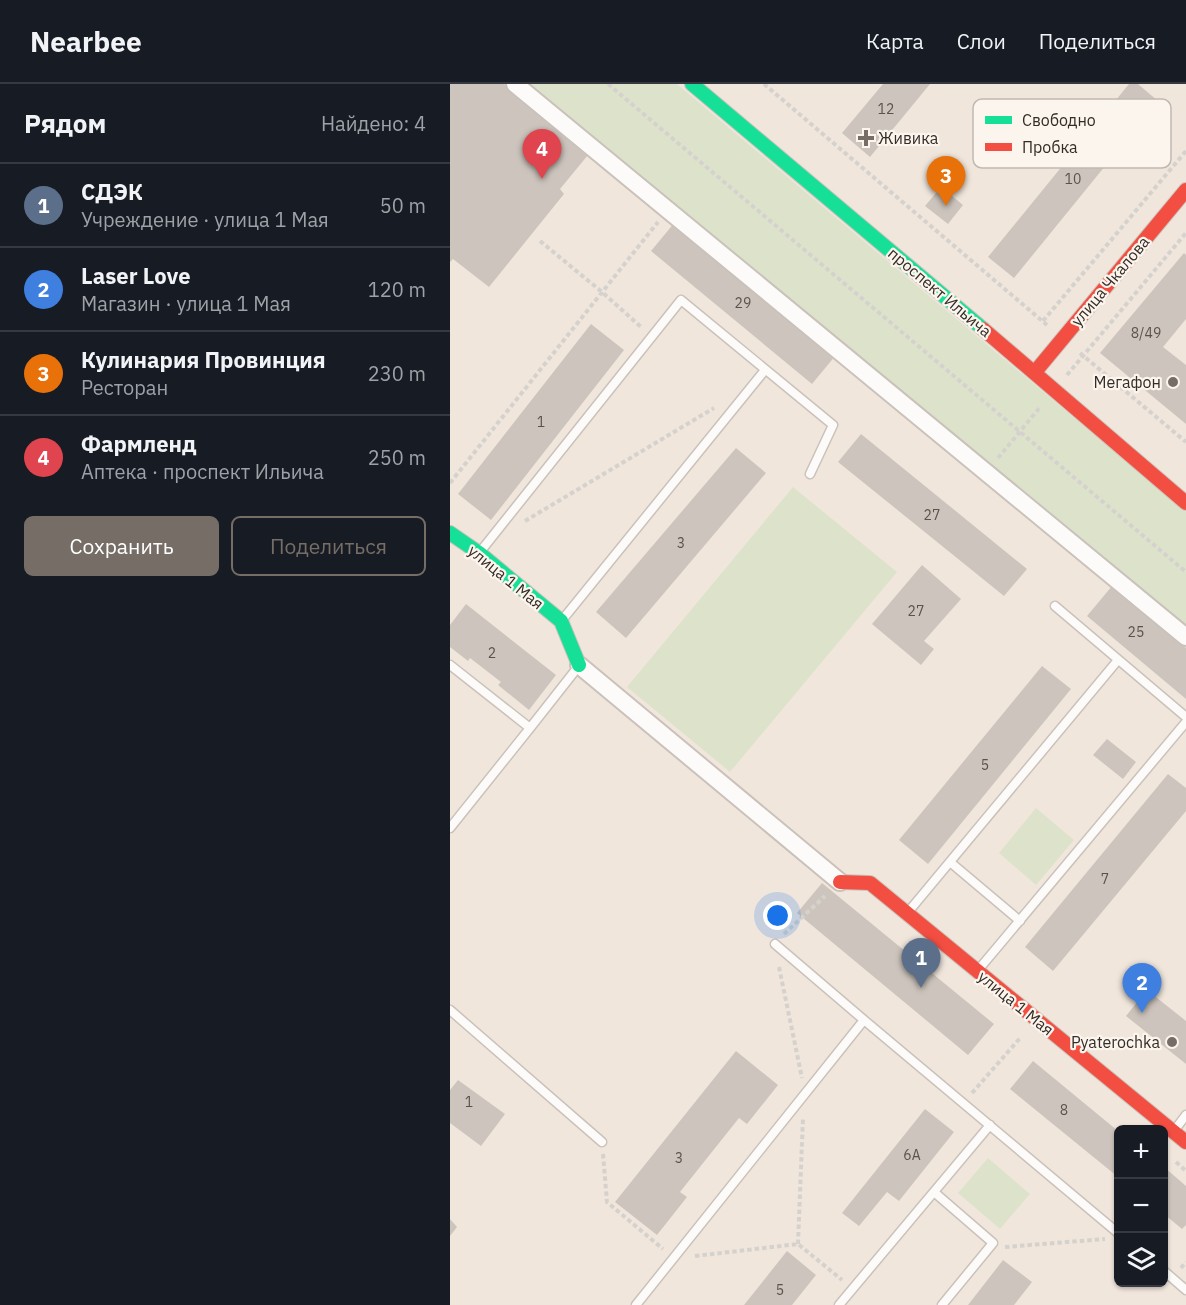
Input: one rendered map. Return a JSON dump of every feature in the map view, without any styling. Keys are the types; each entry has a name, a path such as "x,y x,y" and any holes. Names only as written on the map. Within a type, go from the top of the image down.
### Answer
{"street":[{"path":"515,84 1186,637"},
{"name":"проспект Ильича","path":"692,84 1035,372 1186,503"},
{"name":"улица Чкалова","path":"1035,372 1186,190"},
{"name":"улица 1 Мая","path":"450,533 479,553 561,621"},
{"path":"561,621 579,665 840,882"},
{"name":"улица 1 Мая","path":"840,882 870,883 1186,1142"}],"lane":[{"path":"479,553 681,300 833,425 810,474"},
{"path":"561,621 765,370"},
{"path":"1055,606 1186,717"},
{"path":"907,914 1118,660"},
{"path":"450,665 530,728"},
{"path":"450,828 579,665"},
{"path":"977,972 1186,722"},
{"path":"950,862 1020,921"},
{"path":"775,944 1114,1229"},
{"path":"450,1010 602,1142"},
{"path":"636,1305 864,1020"},
{"path":"1173,1131 1186,1115"},
{"path":"839,1305 990,1125"},
{"path":"934,1192 993,1243 942,1305"},
{"path":"1168,1274 1186,1290"}],"path":[{"path":"608,84 1186,572"},
{"path":"764,84 1186,442"},
{"path":"1043,321 1186,151"},
{"path":"450,483 668,210"},
{"path":"986,472 1186,233"},
{"path":"540,241 603,292 652,336"},
{"path":"517,526 723,403"},
{"path":"798,1244 805,1094 775,944 840,882"},
{"path":"964,1103 1021,1037"},
{"path":"602,1142 607,1202 674,1258 798,1244 853,1288"},
{"path":"989,1248 1107,1239"}],"green space":[{"path":"504,84 677,84 1186,512 1186,644 668,210 588,155"},
{"path":"793,487 897,572 730,772 627,687"},
{"path":"1036,808 1074,840 1036,885 999,853"},
{"path":"988,1158 1030,1194 1000,1229 958,1193"}],"building":[{"path":"450,84 504,84 588,155 560,189 564,194 489,287 453,259 450,262"},
{"path":"883,84 930,84 870,157 842,133"},
{"path":"1129,84 1138,84 1156,99 1117,99"},
{"path":"1061,168 1103,168 1014,278 988,257"},
{"path":"941,187 963,205 948,224 925,206"},
{"path":"675,222 836,355 812,384 651,251"},
{"path":"1184,253 1186,255 1186,319 1163,347 1186,365 1186,424 1100,353"},
{"path":"591,324 624,350 491,520 458,494"},
{"path":"861,434 1027,569 1004,596 838,462"},
{"path":"736,448 766,473 626,638 596,612"},
{"path":"922,565 961,599 924,641 934,649 921,665 872,624"},
{"path":"1112,586 1186,648 1186,699 1087,616"},
{"path":"466,604 556,675 529,710 498,685 501,682 470,658 468,661 450,647 450,625"},
{"path":"1042,666 1071,689 928,864 899,840"},
{"path":"1107,739 1136,762 1123,779 1093,755"},
{"path":"1168,774 1186,788 1186,811 1053,971 1025,947"},
{"path":"822,883 994,1024 968,1055 797,913"},
{"name":"Pyaterochka","path":"1147,990 1186,1021 1186,1064 1126,1016"},
{"path":"736,1051 778,1085 747,1124 739,1118 680,1192 687,1197 657,1235 615,1202"},
{"path":"1033,1061 1114,1128 1114,1174 1010,1089"},
{"path":"458,1080 505,1114 481,1146 450,1123 450,1090"},
{"path":"925,1109 954,1132 899,1201 887,1192 859,1226 842,1213"},
{"path":"1168,1170 1186,1186 1186,1225 1182,1229 1168,1217"},
{"path":"450,1219 457,1227 450,1236"},
{"path":"787,1251 816,1275 792,1305 744,1305"},
{"path":"1003,1260 1032,1282 1014,1305 968,1305"}],"traffic: fast":[{"path":"692,84 983,329"},
{"path":"450,533 479,553 561,621 579,665"}],"traffic: jam":[{"path":"1035,372 1186,190"},
{"path":"983,329 1186,503"},
{"path":"840,882 870,883 1186,1142"}],"place":[{"name":"Живика","path":"866,138"},
{"name":"Фармленд","path":"542,179"},
{"name":"Кулинария Провинция","path":"946,206"},
{"name":"Мегафон","path":"1173,382"},
{"name":"СДЭК","path":"921,988"},
{"name":"Laser Love","path":"1142,1013"},
{"name":"Pyaterochka","path":"1172,1042"}]}
